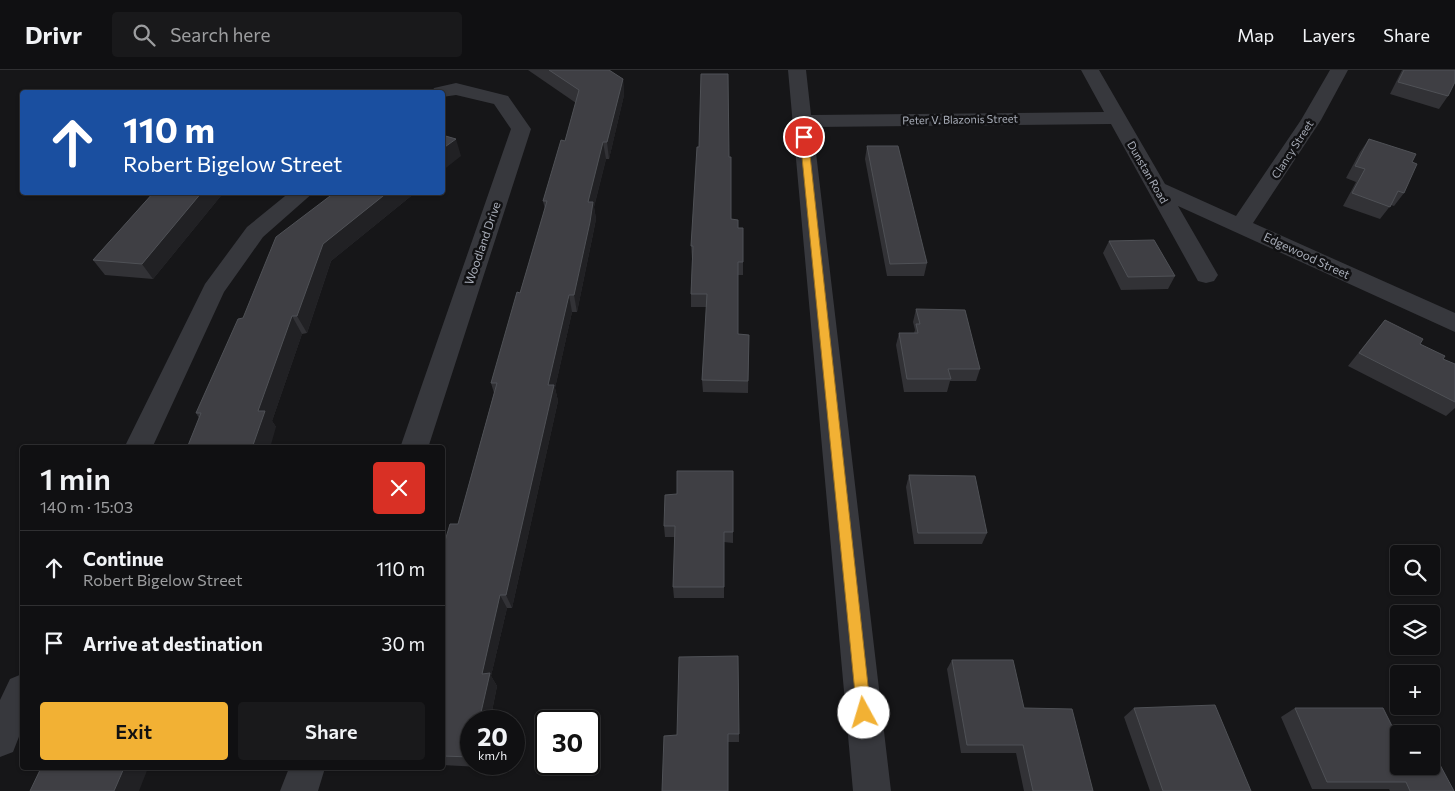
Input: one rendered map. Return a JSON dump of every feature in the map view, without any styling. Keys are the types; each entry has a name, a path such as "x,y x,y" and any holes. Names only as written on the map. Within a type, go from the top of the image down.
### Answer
{"street":[{"path":"798,70 872,791"},
{"name":"Dunstan Road","path":"1090,70 1206,275"},
{"name":"Clancy Street","path":"1241,225 1311,120 1339,70"},
{"name":"Woodland Drive","path":"445,91 465,76"},
{"name":"Woodland Drive","path":"415,445 521,129 501,100 456,89 445,92"},
{"name":"Peter V. Blazonis Street","path":"802,121 1117,118"},
{"name":"Edgewood Street","path":"1158,189 1455,323"},
{"path":"139,445 213,290 255,232 300,195"},
{"path":"0,739 20,695"},
{"path":"300,791 306,770"}],"building":[{"path":"549,70 609,70 623,79 607,142 603,142 588,202 593,202 590,222 574,295 569,295 548,385 554,385 506,595 500,595 482,674 490,673 482,710 460,710 460,757 445,756 445,541 450,524 458,524 497,383 491,383 517,292 520,293 547,201 543,201 561,140 565,141 579,90"},
{"path":"1404,70 1455,70 1455,82 1448,96 1398,82"},
{"path":"701,74 728,74 731,219 738,220 738,228 743,228 743,262 738,262 738,334 749,335 748,381 702,380 707,294 691,294 693,246 691,246 697,147 699,147"},
{"path":"445,136 456,139 445,147"},
{"path":"1369,139 1416,154 1412,162 1417,164 1404,193 1398,191 1390,207 1352,193 1365,169 1355,166"},
{"path":"867,146 898,146 927,263 890,264"},
{"path":"151,195 200,195 142,264 93,260"},
{"path":"331,195 384,195 323,244 297,316 292,316 258,411 265,411 253,445 188,445 201,413 196,413 238,319 243,318 276,237"},
{"path":"1154,240 1175,276 1128,277 1109,241"},
{"path":"916,309 965,310 980,369 948,369 951,379 907,379 899,333 918,333 916,324 920,324"},
{"path":"1385,320 1423,339 1420,344 1445,356 1443,359 1455,364 1455,402 1359,353"},
{"path":"677,471 733,471 733,532 724,532 724,587 673,587 675,526 664,526 665,495 677,494"},
{"path":"909,475 975,476 987,533 918,533"},
{"path":"738,656 739,734 728,734 728,791 662,791 664,736 677,735 679,657"},
{"path":"952,660 1013,660 1024,708 1072,709 1093,791 1033,791 1023,745 967,745"},
{"path":"1215,705 1251,791 1163,791 1134,708"},
{"path":"1295,708 1383,708 1392,725 1390,775 1440,775 1440,765 1454,791 1410,791 1406,782 1327,782"},
{"path":"40,770 123,770 114,791 30,791"}],"route":[{"path":"804,137 864,713"}]}
